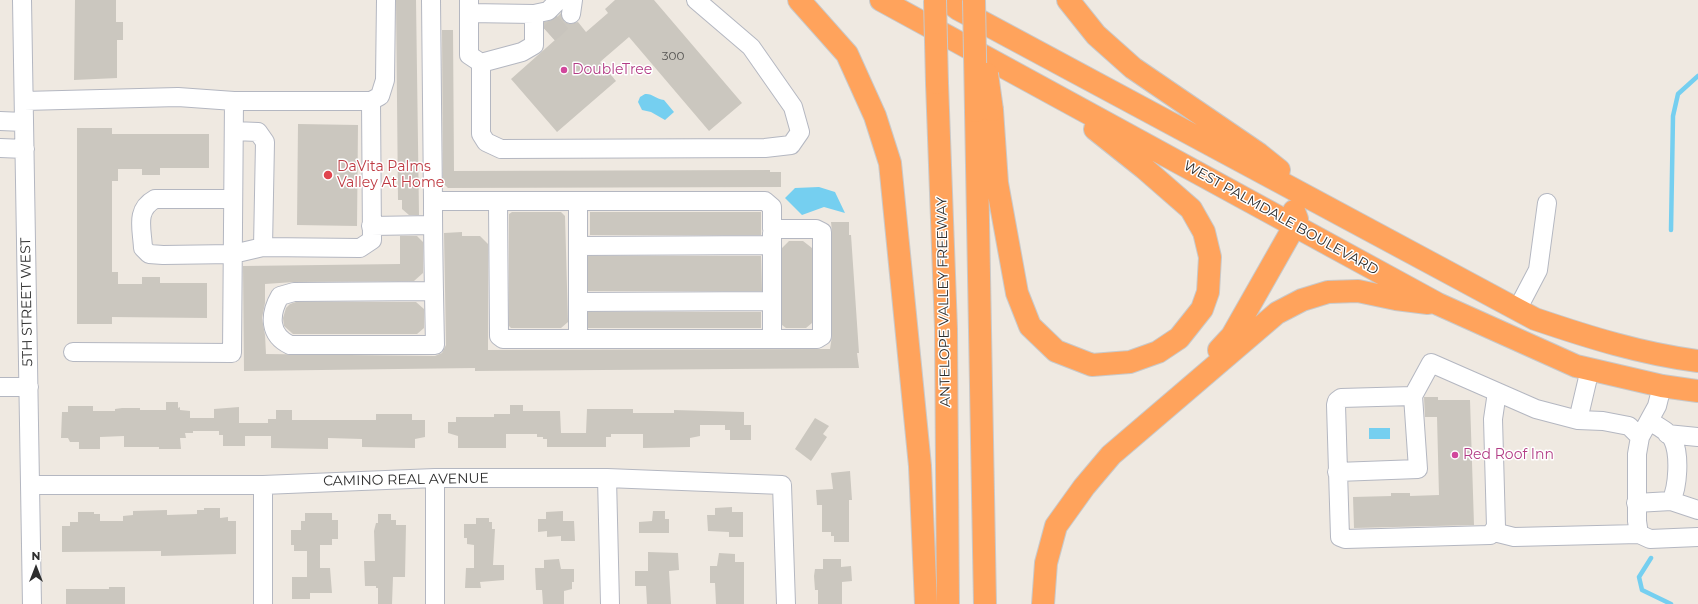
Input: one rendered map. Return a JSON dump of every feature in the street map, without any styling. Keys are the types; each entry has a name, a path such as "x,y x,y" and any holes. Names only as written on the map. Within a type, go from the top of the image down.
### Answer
{"highway":[{"path":"799,0 847,54 875,116 890,163 920,466 926,604"},
{"name":"WEST PALMDALE BOULEVARD","path":"881,0 1438,304 1576,366 1662,386 1698,391"},
{"name":"ANTELOPE VALLEY FREEWAY","path":"935,0 946,329 948,604"},
{"path":"1068,0 1096,35 1132,68 1259,154 1324,206"},
{"path":"964,2 1017,293 1030,326 1056,351 1092,365 1130,362 1158,352 1180,338 1202,309 1208,292 1210,258 1204,232 1191,209 1144,168 1052,94"},
{"path":"964,2 1282,183 1535,319 1589,338 1640,350 1698,360"},
{"path":"984,111 985,604"},
{"path":"1172,401 1232,336 1295,225 1295,213 1282,183"},
{"path":"1043,604 1046,563 1056,526 1110,455 1172,401 1208,374 1278,313 1302,300 1328,292 1358,291 1396,299 1438,304"}],"street":[{"name":"5TH STREET WEST","path":"22,0 32,604"},
{"path":"24,101 178,97 234,100 371,101 380,96 385,80 386,0"},
{"path":"431,0 435,345 290,345 280,340 273,327 273,308 280,296 294,292 434,291"},
{"path":"549,34 522,52 481,63 469,55 469,7 534,14 548,11 559,0"},
{"path":"481,63 481,134 486,142 501,149 765,148 791,145 800,132 793,107 751,47 696,0"},
{"path":"534,14 534,45"},
{"path":"73,352 232,353 234,100"},
{"path":"233,199 155,199 146,204 141,213 143,248 149,254 163,255 233,254 263,247 360,248 372,240 371,101"},
{"path":"0,122 24,122"},
{"path":"234,131 258,132 264,142 263,247"},
{"path":"0,148 25,149"},
{"path":"433,201 765,201 772,207 772,339"},
{"path":"498,201 499,336 503,339 818,339 822,336 822,232 816,229 772,237 578,246"},
{"path":"578,201 578,339"},
{"path":"1517,310 1538,270 1547,203"},
{"path":"371,226 433,225"},
{"path":"578,302 772,301"},
{"path":"1337,472 1418,469 1413,396 1431,363 1536,410 1578,420 1603,421 1629,426 1640,437"},
{"path":"1578,420 1590,369"},
{"path":"1640,534 1636,503 1637,454 1640,437 1657,406 1662,386"},
{"path":"0,387 29,387"},
{"path":"1413,396 1341,398 1337,401 1337,472 1340,538 1490,535 1494,532 1496,527 1493,418 1497,392"},
{"path":"1648,421 1673,440 1678,476 1676,491 1670,501"},
{"path":"1667,434 1698,437"},
{"path":"435,478 435,604"},
{"name":"CAMINO REAL AVENUE","path":"30,484 263,484 435,478 607,478 782,485 786,604"},
{"path":"607,478 610,604"},
{"path":"263,484 263,604"},
{"path":"1636,503 1670,501 1698,510"},
{"path":"1494,532 1514,537 1640,534 1650,539 1698,537"}],"water":[{"path":"645,94 650,94 664,100 674,112 665,120 651,112 642,110 638,102 640,97"},
{"path":"819,187 835,192 845,213 824,207 802,215 785,198 795,188"},
{"path":"1369,428 1390,428 1390,439 1369,439"}],"building":[{"path":"75,0 116,0 116,22 123,22 123,40 117,40 117,78 74,80"},
{"path":"396,0 416,0 419,215 409,215 402,209 402,200 398,200"},
{"path":"615,0 654,0 742,103 709,131 629,37 600,62 616,81 557,132 511,79 555,40 544,28 544,22 555,19 561,13 565,22 570,24 578,22 586,32 608,13 605,9"},
{"path":"442,30 453,30 454,171 770,170 770,172 781,172 781,187 448,188 443,183"},
{"name":"DaVita Palms Valley At Home","path":"298,124 358,125 357,226 297,225"},
{"path":"77,128 112,128 112,134 209,134 209,168 160,168 160,175 142,175 142,169 118,169 118,181 112,181 112,272 118,272 118,284 142,284 142,277 160,277 160,283 207,283 207,318 112,317 112,324 77,324"},
{"path":"512,212 561,212 565,216 568,322 561,328 511,328 509,326 509,214"},
{"path":"590,212 761,212 761,235 590,235"},
{"path":"831,222 849,222 859,368 475,371 475,368 244,371 243,266 400,264 400,236 417,236 423,242 423,273 414,281 294,282 265,284 265,303 262,318 266,354 435,356 442,353 446,345 444,233 462,232 462,236 480,236 488,244 488,350 830,349 832,336"},
{"path":"789,241 803,241 812,248 812,323 806,328 786,328 782,325 782,248"},
{"path":"588,256 761,256 762,291 588,291"},
{"path":"296,302 416,302 424,309 424,328 417,334 293,334 284,326 283,318 286,308 290,304"},
{"path":"588,312 761,312 761,328 588,328"},
{"name":"Red Roof Inn","path":"1424,397 1438,397 1438,400 1470,400 1474,525 1354,528 1353,497 1391,496 1391,493 1410,493 1410,496 1439,495 1437,417 1425,417"},
{"path":"166,402 178,402 178,408 180,407 180,410 190,411 190,418 214,418 214,409 239,407 239,423 268,423 268,419 276,419 276,410 292,410 292,420 376,420 376,414 412,414 412,420 425,420 425,437 415,439 415,448 362,447 362,439 328,438 328,449 271,448 271,436 245,436 245,446 223,446 223,435 219,435 219,431 193,431 193,433 185,433 186,438 180,438 181,449 159,449 159,447 124,447 124,436 100,437 100,449 79,449 79,442 70,442 68,438 61,438 62,412 68,412 68,406 93,406 93,411 115,411 115,409 122,408 166,410"},
{"path":"510,405 523,405 523,411 560,411 561,433 586,433 587,409 633,409 633,413 674,413 674,410 744,412 744,425 751,425 751,440 730,440 730,430 725,430 725,425 700,425 700,436 690,438 690,447 643,448 643,434 611,434 611,437 606,437 606,447 547,447 547,439 537,437 537,434 506,434 506,448 458,448 458,436 448,433 448,422 456,422 456,417 494,417 494,414 510,414"},
{"path":"815,418 829,426 823,434 827,437 811,461 795,449"},
{"path":"850,471 852,500 849,500 849,542 834,542 834,536 831,536 831,532 822,532 822,505 817,505 816,490 833,489 831,473"},
{"path":"732,507 732,512 743,512 743,537 729,537 729,532 708,531 707,515 715,515 715,508"},
{"path":"204,508 220,508 220,518 228,517 228,521 236,521 236,554 161,556 161,551 62,552 62,526 70,526 70,522 78,522 78,512 94,512 94,514 100,514 100,521 123,521 123,516 133,515 133,511 167,510 167,515 197,514 197,510 204,510"},
{"path":"563,511 563,521 574,521 575,541 561,541 561,536 547,537 547,531 538,532 538,519 546,519 546,512"},
{"path":"653,511 665,511 665,519 669,519 669,533 639,533 639,522 652,521"},
{"path":"305,513 332,513 332,520 338,520 338,539 332,539 332,545 320,545 320,568 330,568 332,593 310,593 310,599 292,599 292,577 307,577 307,551 294,551 294,545 291,545 291,530 301,530 301,521 305,521"},
{"path":"378,514 391,514 391,520 396,520 396,525 406,525 405,577 393,577 392,604 378,604 378,588 376,588 376,586 365,586 364,561 375,561 374,531 376,523 378,523"},
{"path":"476,518 489,518 489,522 492,522 492,529 495,529 493,565 504,565 504,580 480,582 481,588 465,588 466,568 474,568 474,545 467,544 467,538 464,538 464,524 476,524"},
{"path":"648,552 678,553 679,570 669,571 671,604 647,604 646,586 635,586 635,571 648,571"},
{"path":"719,553 735,554 735,562 744,562 744,604 716,604 715,583 710,583 710,566 717,566"},
{"path":"559,559 561,569 574,569 574,582 572,582 572,589 564,591 564,604 543,604 542,590 536,590 535,568 544,568 544,560"},
{"path":"823,559 841,559 841,567 851,566 852,581 842,582 842,604 818,604 818,590 815,590 814,576 815,569 823,569"},
{"path":"109,587 125,587 125,604 66,604 66,589 109,589"}],"waterway":[{"path":"1671,230 1673,116 1678,94 1698,76"},
{"path":"1651,558 1639,577 1642,590 1671,604"}],"tunnel":[{"path":"549,34 571,14"}],"place":[{"name":"DoubleTree","path":"564,70"},
{"name":"DaVita Palms Valley At Home","path":"328,175"},
{"name":"Red Roof Inn","path":"1455,455"}]}
